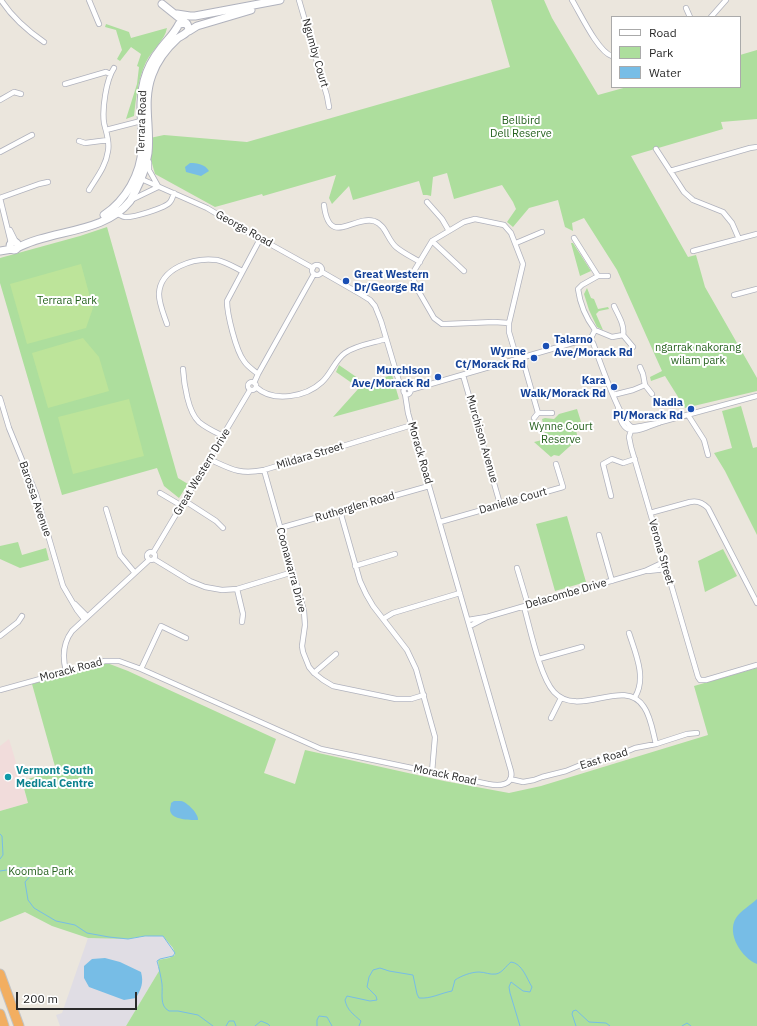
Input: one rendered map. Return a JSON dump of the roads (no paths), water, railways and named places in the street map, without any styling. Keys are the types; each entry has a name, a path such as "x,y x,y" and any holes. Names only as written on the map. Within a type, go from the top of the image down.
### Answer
{"highway":[{"path":"0,974 19,1026"},
{"path":"0,1014 4,1026"}],"street":[{"path":"1,0 9,12 44,42"},
{"path":"89,0 99,24"},
{"name":"Terrara Road","path":"175,13 190,16 215,13 281,0"},
{"name":"Terrara Road","path":"186,28 281,0"},
{"name":"Ngumby Court","path":"299,0 329,107"},
{"path":"572,0 599,46 609,56 611,56"},
{"path":"713,16 726,0"},
{"path":"160,2 175,13 186,28"},
{"path":"160,2 176,20 180,33 186,28"},
{"path":"686,8 689,16"},
{"name":"Terrara Road","path":"88,225 111,210 138,178 148,90 155,67 166,50 186,28 215,13"},
{"path":"178,27 181,23 186,28"},
{"name":"Terrara Road","path":"158,187 149,170 141,96 147,72 157,53 178,27"},
{"path":"90,190 103,168 109,149 103,113 104,98 110,74 114,68"},
{"path":"65,84 106,72 110,74"},
{"path":"0,100 14,92 21,94"},
{"path":"106,130 144,122"},
{"path":"0,152 32,135"},
{"path":"79,141 85,143 108,140"},
{"path":"670,171 757,147"},
{"path":"656,149 684,192 693,200 723,212 732,223 739,239"},
{"name":"Terrara Road","path":"0,251 14,245 100,223 116,213 130,201 148,152"},
{"name":"George Road","path":"138,178 207,208 260,241 268,243 313,268"},
{"path":"14,245 0,198 48,182"},
{"path":"130,201 158,187"},
{"path":"116,213 124,217 130,217 165,206 171,202 174,193"},
{"path":"427,202 449,231"},
{"path":"324,205 328,220 338,228 364,220 375,221 384,229 395,246 420,262"},
{"path":"509,323 494,322 446,324 438,322 434,318 414,280 414,271 432,241 470,219 504,225 511,233 524,264 509,323 509,332 517,359"},
{"path":"516,243 542,232"},
{"path":"693,251 757,234"},
{"path":"574,238 598,276"},
{"path":"258,374 247,366 240,355 227,310 227,301 242,271 260,241"},
{"path":"432,241 464,271"},
{"path":"167,324 159,299 159,292 163,280 171,271 182,265 210,260 226,263 242,271"},
{"path":"386,339 344,353 330,374 322,382 313,389 302,394 278,396 267,393 255,385 258,374 314,274 312,272 313,268 319,266 322,269 322,272 370,300 379,314 400,384 404,391 408,394 410,390 578,341 586,339 590,340"},
{"path":"314,274 318,275 322,272"},
{"path":"608,276 598,276 578,289 582,305 595,330 612,337 623,335"},
{"path":"734,295 757,290"},
{"path":"614,306 624,330 623,335 633,347"},
{"path":"590,340 595,330"},
{"path":"590,340 595,348 618,406 631,429 659,423 757,396"},
{"path":"522,357 538,413"},
{"path":"640,367 645,385 652,394"},
{"path":"183,369 185,386 194,415 203,425 223,436"},
{"name":"Murchison Avenue","path":"463,375 500,504"},
{"name":"Great Western Drive","path":"153,553 250,390 254,390 255,385"},
{"path":"613,395 645,385"},
{"name":"Morack Road","path":"0,690 104,660 119,661 142,669 321,749 496,785 505,784 510,779 512,772 429,486 405,401 404,391"},
{"name":"Barossa Avenue","path":"0,398 8,424 36,494 62,586 70,600 86,617"},
{"path":"534,418 538,413 552,412"},
{"path":"688,415 704,440 708,455"},
{"name":"Mildara Street","path":"209,459 235,471 250,473 412,425"},
{"name":"Verona Street","path":"631,429 629,437 698,677 700,680 706,680 757,665"},
{"path":"612,496 603,464 612,459 623,463 635,459"},
{"name":"Danielle Court","path":"440,522 563,487 556,464"},
{"name":"Coonawarra Drive","path":"264,470 304,611 305,625 302,646 309,667 323,680 334,686 396,699 411,699 424,695"},
{"name":"Rutherglen Road","path":"280,528 429,486"},
{"path":"160,493 182,506"},
{"path":"185,501 216,521 223,528"},
{"path":"650,514 694,501 704,504 708,508 757,603"},
{"path":"106,509 120,555 135,573"},
{"path":"340,512 355,566 366,594 383,620 407,650 416,669 435,737 432,772"},
{"path":"598,535 612,581"},
{"path":"149,560 147,557 150,552 155,556 154,559"},
{"path":"355,566 395,554"},
{"path":"66,671 63,660 65,645 72,631 149,560 154,559 190,581 205,587 222,590 237,589 293,572"},
{"name":"Delacombe Drive","path":"645,572 664,562"},
{"path":"517,568 539,659 546,680 555,692 562,698 572,701 582,701 621,694 635,697 645,707 656,744"},
{"name":"Delacombe Drive","path":"470,626 487,617 645,572 666,569"},
{"path":"237,589 243,614 242,622"},
{"path":"383,620 393,613 460,593"},
{"path":"0,636 18,622 22,616"},
{"name":"Delacombe Drive","path":"468,620 487,617"},
{"path":"142,669 161,626 186,638"},
{"path":"629,633 640,672 640,683 635,697"},
{"path":"539,659 582,647"},
{"path":"314,673 336,654"},
{"path":"551,718 562,698"},
{"name":"East Road","path":"510,779 519,782 526,782 566,771 588,762 616,756 635,748 656,744 687,734 697,733"}],"water":[{"path":"190,163 203,165 209,171 201,176 186,172 185,167"},
{"path":"174,801 181,801 189,806 197,815 198,820 183,819 173,815 170,812 170,809 171,803"},
{"path":"757,899 757,964 746,957 737,945 734,938 733,924 738,915"},
{"path":"105,958 120,962 141,972 142,986 136,998 124,1000 89,987 84,978 84,966 92,959"}],"waterway":[{"path":"0,834 2,836 3,855 0,859"},
{"path":"0,871 31,868 33,871 32,874 25,882 28,900 34,908 56,921 75,925 87,933 109,937 128,939 145,936 163,936 175,953 173,956 157,961 162,984 162,999 164,1006 169,1011 178,1011 198,1015 213,1026"},
{"path":"359,1026 361,1021 349,1009 345,1000 347,996 370,1001 377,1000 376,996 367,987 369,977 373,970 380,968 413,975 417,994 419,998 423,998 452,991 455,980 466,974 479,972 496,974 502,971 511,962 515,963 521,968 532,987 530,992 523,991 511,982 509,987 520,1026"},
{"path":"576,1026 572,1014 573,1011 576,1010 589,1022 606,1023 610,1026"},
{"path":"317,1026 319,1016 327,1017 332,1026"},
{"path":"226,1026 229,1021 234,1021 236,1026"},
{"path":"255,1026 261,1021 270,1026"},
{"path":"682,1026 687,1023 691,1026"}],"place":[{"name":"Great Western Dr/George Rd","path":"346,281"},
{"name":"Talarno Ave/Morack Rd","path":"546,346"},
{"name":"Wynne Ct/Morack Rd","path":"534,358"},
{"name":"Murchison Ave/Morack Rd","path":"438,377"},
{"name":"Kara Walk/Morack Rd","path":"614,387"},
{"name":"Nadia Pl/Morack Rd","path":"691,409"},
{"name":"Vermont South Medical Centre","path":"8,777"}],"park label":[{"name":"Bellbird Dell Reserve","path":"521,127"},
{"name":"Terrara Park","path":"67,301"},
{"name":"ngarrak nakorang wilam park","path":"698,354"},
{"name":"Wynne Court Reserve","path":"561,433"},
{"name":"Koomba Park","path":"41,872"}]}
